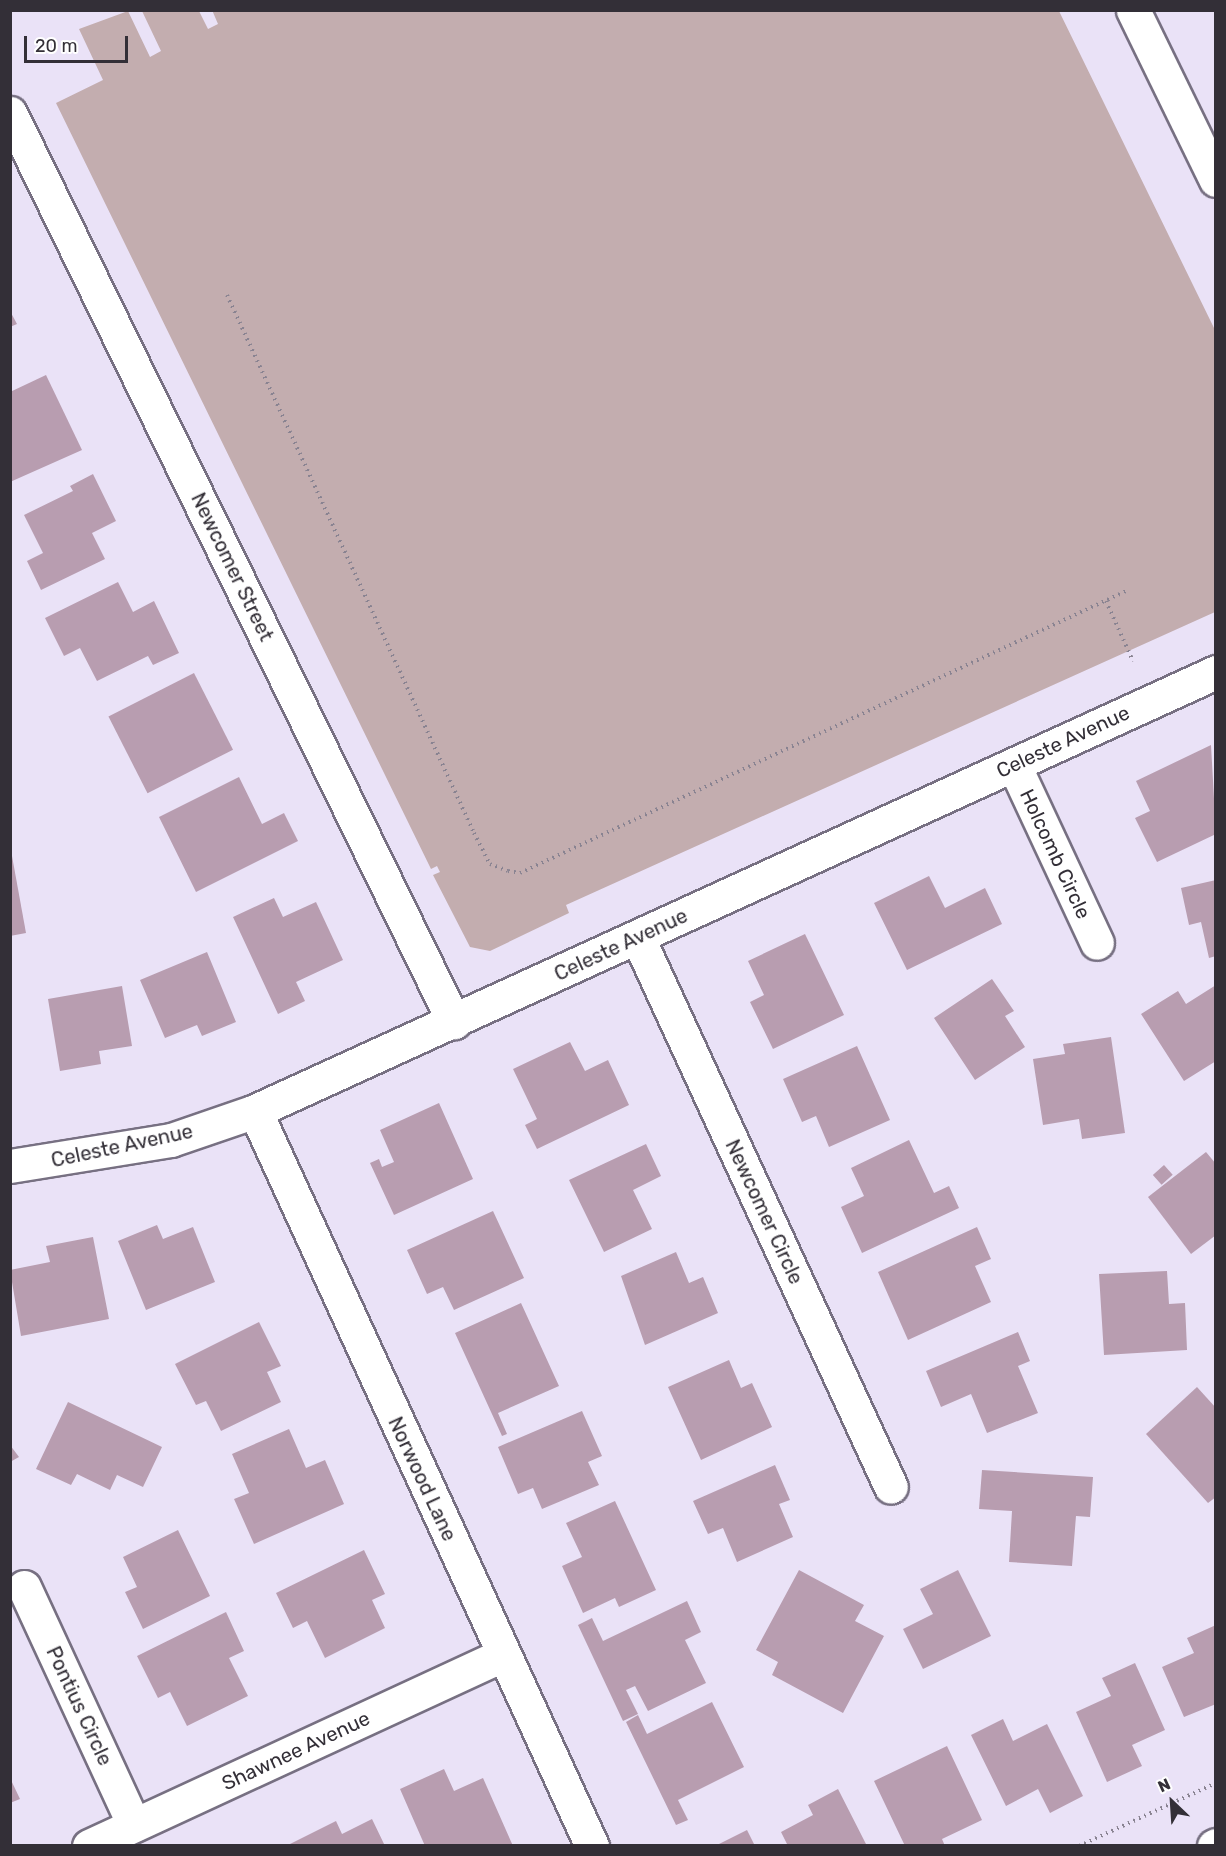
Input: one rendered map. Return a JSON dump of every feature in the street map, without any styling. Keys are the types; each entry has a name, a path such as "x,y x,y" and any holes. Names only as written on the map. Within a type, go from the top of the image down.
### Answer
{"street":[{"path":"1133,10 1215,180"},
{"name":"Newcomer Street","path":"10,113 454,1022"},
{"name":"Celeste Avenue","path":"10,1166 171,1140 255,1111 638,938 1215,672"},
{"name":"Holcomb Circle","path":"1014,765 1096,943"},
{"name":"Newcomer Circle","path":"638,938 891,1487"},
{"name":"Norwood Lane","path":"255,1111 592,1845"},
{"name":"Pontius Circle","path":"24,1587 134,1825"},
{"name":"Shawnee Avenue","path":"89,1845 503,1655"}],"path":[{"path":"227,295 474,833 490,864 508,871 531,868 1126,591"},
{"path":"1106,601 1133,661"},
{"path":"1079,1845 1215,1783"}],"shaded area":[{"path":"212,10 1059,11 1215,330 1215,612 566,905 569,913 490,951 470,947 433,875 440,872 437,866 431,869 56,103 103,80 79,29 128,11 150,57 161,51 142,11 199,11 208,29 218,24"}],"building":[{"path":"10,311 17,324 10,327"},
{"path":"46,375 82,450 10,482 10,392"},
{"path":"93,474 116,521 92,533 105,559 41,590 27,561 43,553 24,515 73,491 70,486"},
{"path":"118,582 133,612 154,601 179,653 153,665 148,656 97,681 80,648 64,656 45,618"},
{"path":"194,673 233,750 148,793 108,717"},
{"path":"1211,745 1216,834 1157,862 1135,818 1150,811 1136,781"},
{"path":"239,777 262,824 284,813 298,841 196,892 159,817"},
{"path":"10,845 26,933 10,936"},
{"path":"929,876 945,908 985,888 1002,924 907,970 874,903"},
{"path":"1216,880 1216,956 1209,958 1201,922 1189,925 1181,888"},
{"path":"274,898 283,917 316,902 343,960 296,982 305,1001 278,1014 233,917"},
{"path":"805,934 844,1015 773,1049 750,1002 764,995 748,961"},
{"path":"207,952 236,1022 202,1036 197,1025 165,1038 140,980"},
{"path":"992,979 1014,1011 1005,1016 1025,1047 975,1080 934,1018"},
{"path":"1216,985 1216,1061 1184,1081 1141,1014 1178,991 1186,1004"},
{"path":"122,986 132,1046 99,1051 101,1064 60,1071 48,999"},
{"path":"1111,1037 1125,1133 1082,1139 1079,1119 1043,1125 1033,1059 1065,1054 1063,1044"},
{"path":"570,1042 585,1071 608,1060 629,1105 537,1149 525,1125 537,1119 513,1069"},
{"path":"857,1046 890,1120 829,1147 816,1116 802,1122 783,1079"},
{"path":"439,1103 473,1179 394,1215 370,1163 379,1159 382,1167 394,1162 380,1130"},
{"path":"909,1140 934,1193 949,1186 959,1208 862,1253 841,1207 864,1196 851,1168"},
{"path":"646,1144 661,1176 633,1190 652,1229 604,1252 569,1180"},
{"path":"1206,1152 1216,1164 1216,1235 1191,1254 1148,1197"},
{"path":"1164,1165 1173,1175 1162,1185 1153,1175"},
{"path":"493,1211 524,1278 454,1310 443,1287 427,1294 407,1250"},
{"path":"157,1225 163,1239 193,1227 215,1282 146,1310 118,1241"},
{"path":"977,1227 991,1259 975,1266 991,1302 908,1340 878,1272"},
{"path":"93,1237 109,1319 21,1336 10,1270 50,1262 46,1246"},
{"path":"676,1252 689,1283 703,1277 718,1313 645,1345 621,1276"},
{"path":"1167,1271 1169,1304 1185,1303 1187,1350 1104,1355 1099,1274"},
{"path":"521,1303 559,1386 498,1413 507,1434 502,1436 455,1333"},
{"path":"259,1322 281,1366 267,1372 281,1402 221,1431 206,1401 196,1405 175,1364"},
{"path":"1018,1332 1030,1361 1018,1366 1038,1413 987,1433 971,1394 941,1407 926,1371"},
{"path":"729,1360 741,1388 752,1383 772,1427 701,1460 668,1387"},
{"path":"1197,1387 1216,1408 1216,1497 1208,1503 1146,1434"},
{"path":"68,1402 162,1447 143,1487 117,1475 110,1490 77,1474 71,1485 36,1469"},
{"path":"582,1411 602,1456 588,1462 599,1485 542,1509 533,1488 518,1494 498,1447"},
{"path":"289,1429 306,1468 325,1460 344,1504 254,1544 234,1499 249,1493 232,1454"},
{"path":"10,1445 19,1457 10,1462"},
{"path":"775,1465 790,1500 779,1504 793,1537 737,1562 723,1528 708,1534 693,1501"},
{"path":"982,1470 1093,1477 1090,1517 1076,1516 1072,1566 1009,1562 1012,1511 979,1509"},
{"path":"615,1501 656,1590 619,1607 615,1598 583,1613 562,1566 582,1557 566,1523"},
{"path":"178,1530 210,1596 143,1629 125,1592 137,1587 123,1557"},
{"path":"364,1550 385,1594 372,1600 385,1628 325,1658 307,1621 293,1628 276,1593"},
{"path":"799,1570 864,1605 855,1621 884,1636 843,1713 772,1675 778,1662 756,1650"},
{"path":"958,1570 991,1636 923,1669 903,1629 933,1614 920,1589"},
{"path":"687,1601 701,1632 685,1640 706,1683 648,1711 635,1686 626,1690 638,1714 623,1721 578,1625 592,1618 603,1641"},
{"path":"226,1612 244,1651 229,1658 248,1696 187,1726 170,1692 158,1698 137,1656"},
{"path":"1216,1625 1216,1704 1184,1717 1162,1667 1194,1653 1187,1638"},
{"path":"1135,1663 1165,1730 1132,1745 1142,1766 1107,1782 1076,1712 1111,1696 1102,1678"},
{"path":"712,1702 744,1767 678,1800 688,1820 676,1825 626,1722 638,1715 647,1734"},
{"path":"1003,1719 1013,1741 1047,1724 1083,1796 1050,1813 1038,1789 1006,1806 971,1735"},
{"path":"947,1746 982,1820 942,1839 945,1846 905,1846 874,1781"},
{"path":"444,1769 454,1791 483,1778 513,1846 425,1846 400,1789"},
{"path":"10,1778 20,1799 10,1803"},
{"path":"838,1789 867,1846 788,1846 781,1832 813,1815 808,1805"},
{"path":"372,1819 385,1846 286,1846 336,1821 342,1834"},
{"path":"747,1830 755,1846 715,1846"}]}
